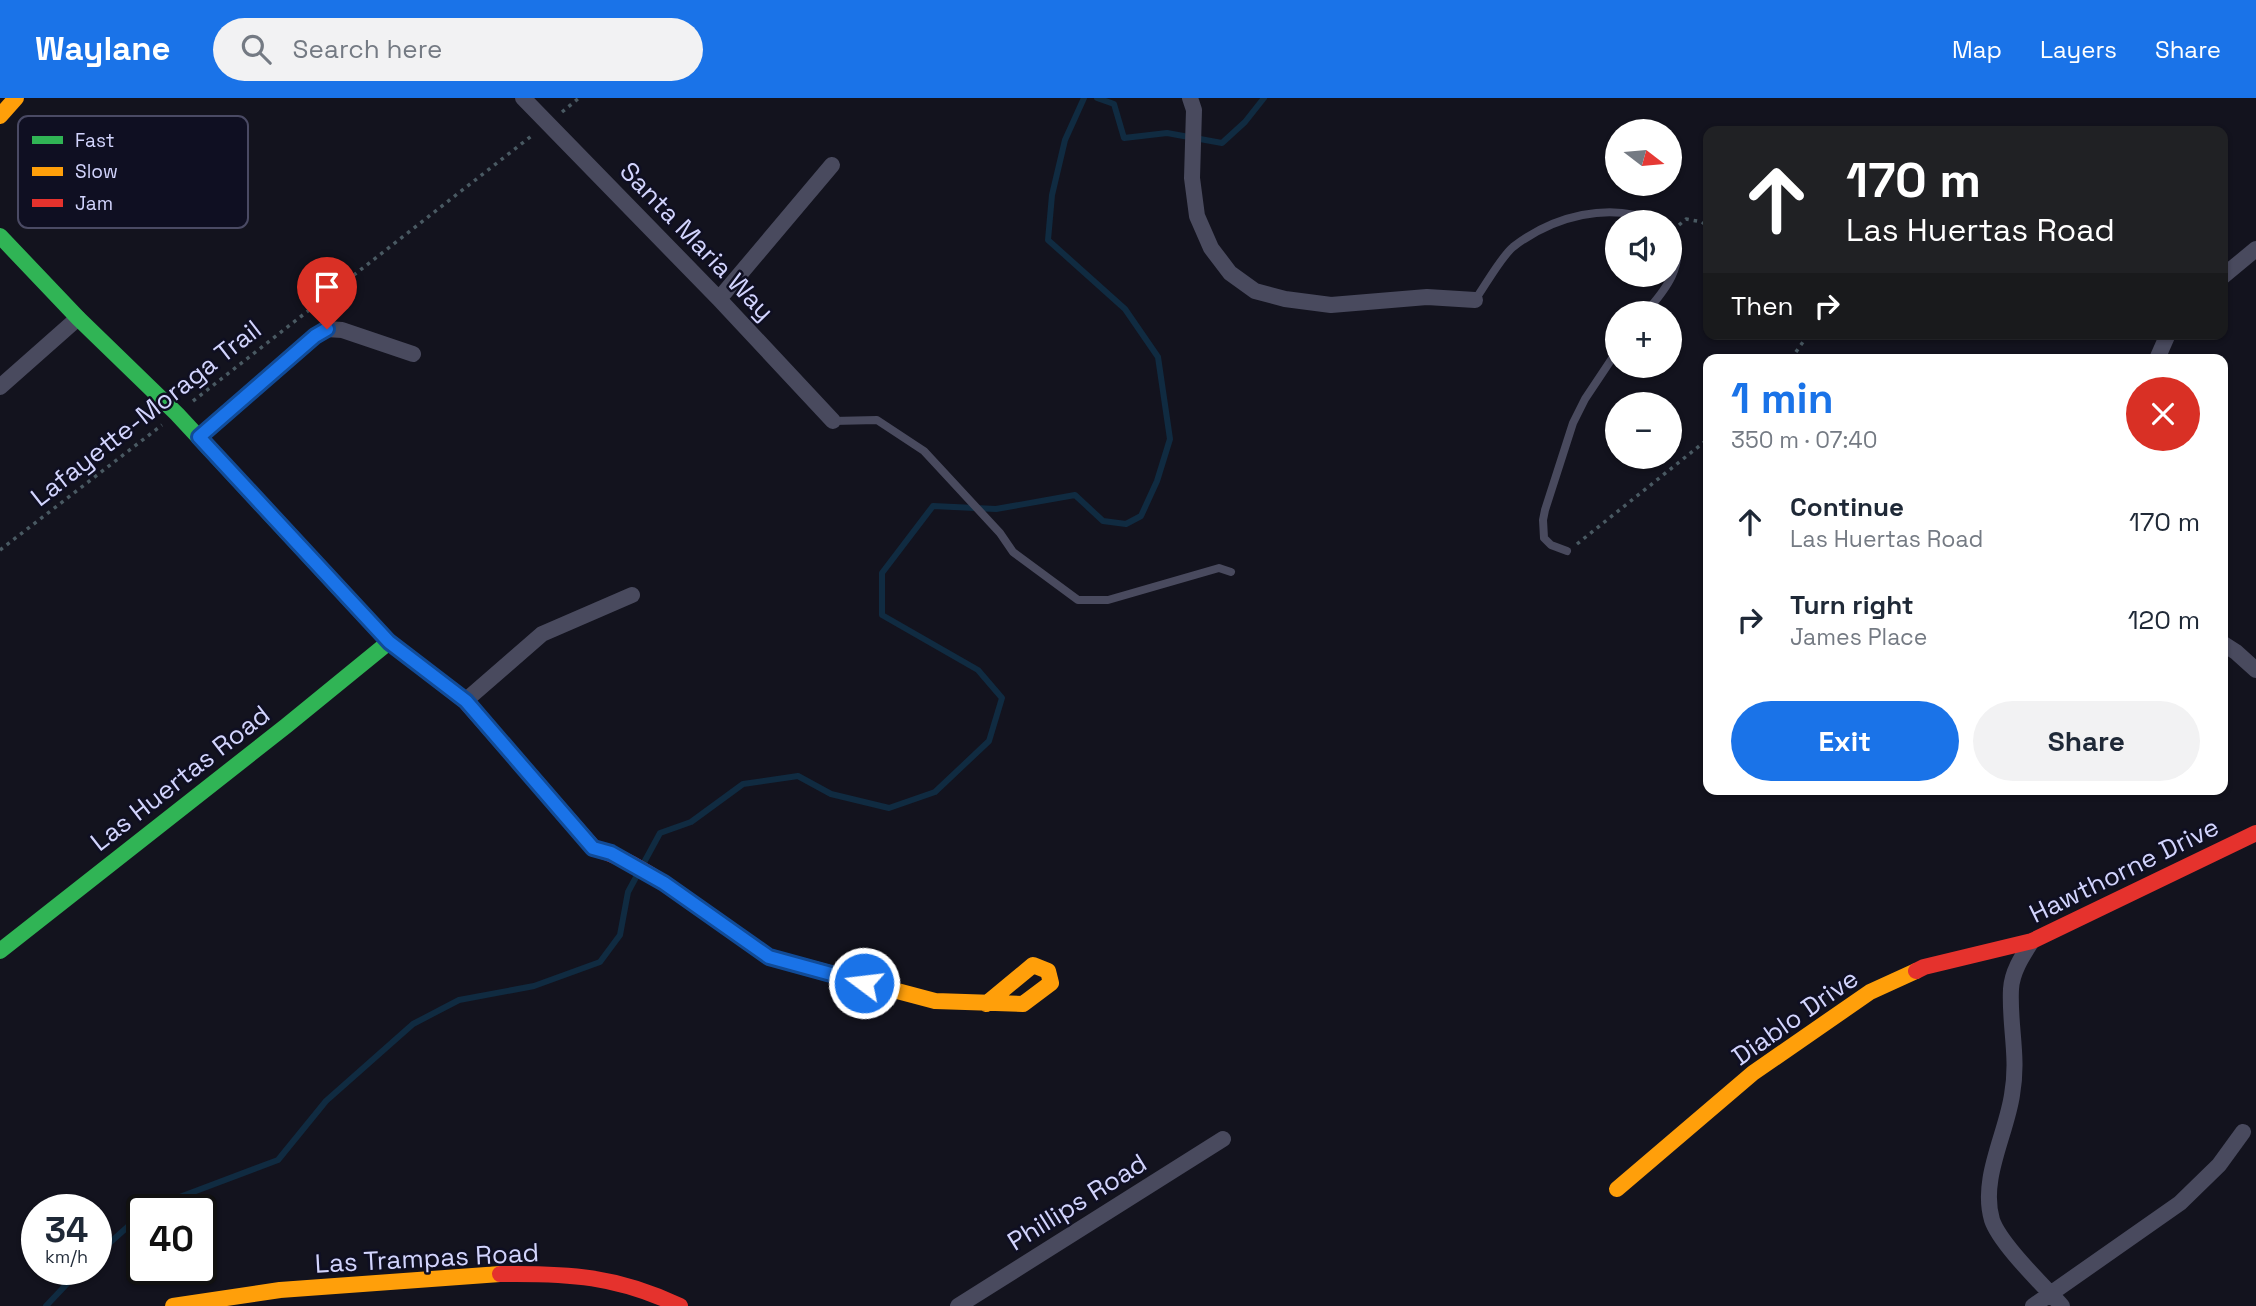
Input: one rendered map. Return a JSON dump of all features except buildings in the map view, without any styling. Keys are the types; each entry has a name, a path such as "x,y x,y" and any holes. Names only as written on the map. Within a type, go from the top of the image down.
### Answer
{"street":[{"path":"0,116 16,98"},
{"name":"Santa Maria Way","path":"523,98 719,299 833,421"},
{"path":"1192,104 1192,178 1197,216 1211,248 1230,272 1255,291 1285,299 1331,305 1427,297 1475,300"},
{"path":"719,299 832,165"},
{"path":"0,236 78,318 177,414 389,642 466,701 593,848 611,853 664,883 769,957 935,1001 986,1004"},
{"path":"2228,272 2256,249"},
{"path":"0,387 78,318"},
{"path":"199,437 315,336 327,329 342,330 412,354"},
{"path":"466,701 542,634 632,595"},
{"name":"Las Huertas Road","path":"0,951 389,642"},
{"path":"2228,648 2256,670"},
{"name":"Hawthorne Drive","path":"2062,1306 1998,1234 1991,1217 1992,1169 2012,1097 2016,1062 2011,988 2018,964 2032,941 2256,833"},
{"name":"Diablo Drive","path":"1617,1189 1753,1073 1870,992 1924,967 2032,941"},
{"path":"2033,1306 2180,1203 2219,1166 2242,1132"},
{"name":"Phillips Road","path":"958,1306 1223,1139"},
{"name":"Las Trampas Road","path":"173,1306 204,1298 341,1284 514,1273 618,1282 667,1298 680,1306"}],"lane":[{"path":"1475,300 1511,248 1549,225 1579,215 1605,213"},
{"path":"1567,551 1551,545 1544,538 1545,510 1573,424 1585,399 1605,369"},
{"path":"833,421 877,420 924,451 1000,533 1013,552 1078,600 1108,600 1219,568 1231,572"}],"path":[{"name":"Lafayette-Moraga Trail","path":"0,550 579,98"},
{"path":"1682,222 1686,219 1703,223"},
{"path":"1567,551 1703,443"}],"waterway":[{"path":"188,1194 278,1160 326,1101 413,1024 459,1000 534,986 600,962 620,935 628,892 660,833 691,822 743,784 798,776 831,794 889,808 935,792 989,741 1002,698 978,670 882,615 882,573 933,506 996,509 1075,495 1103,521 1126,524 1141,516 1157,481 1170,439 1158,357 1125,309 1048,240 1052,195 1065,140 1084,98"},
{"path":"1097,98 1114,104 1124,138 1167,133 1222,143 1245,122 1264,98"},
{"path":"112,1241 126,1228"},
{"path":"46,1306 66,1285"}],"traffic: fast":[{"path":"0,236 78,318 177,414 359,610"},
{"path":"0,951 389,642"}],"traffic: slow":[{"path":"0,116 16,98"},
{"path":"711,916 769,957 935,1001 1023,1004 1051,983 1048,971 1033,965 986,1004"},
{"path":"1617,1189 1753,1073 1870,992 1916,971"},
{"path":"173,1306 280,1290 500,1274"}],"traffic: jam":[{"path":"359,610 389,642 465,701 594,848 640,869 711,916"},
{"path":"1916,971 2032,941 2256,833"},
{"path":"500,1274 592,1278 635,1288 680,1306"}],"route":[{"path":"327,329 315,336 199,437 389,642 466,701 593,848 611,853 664,883 769,957 864,983"}]}
